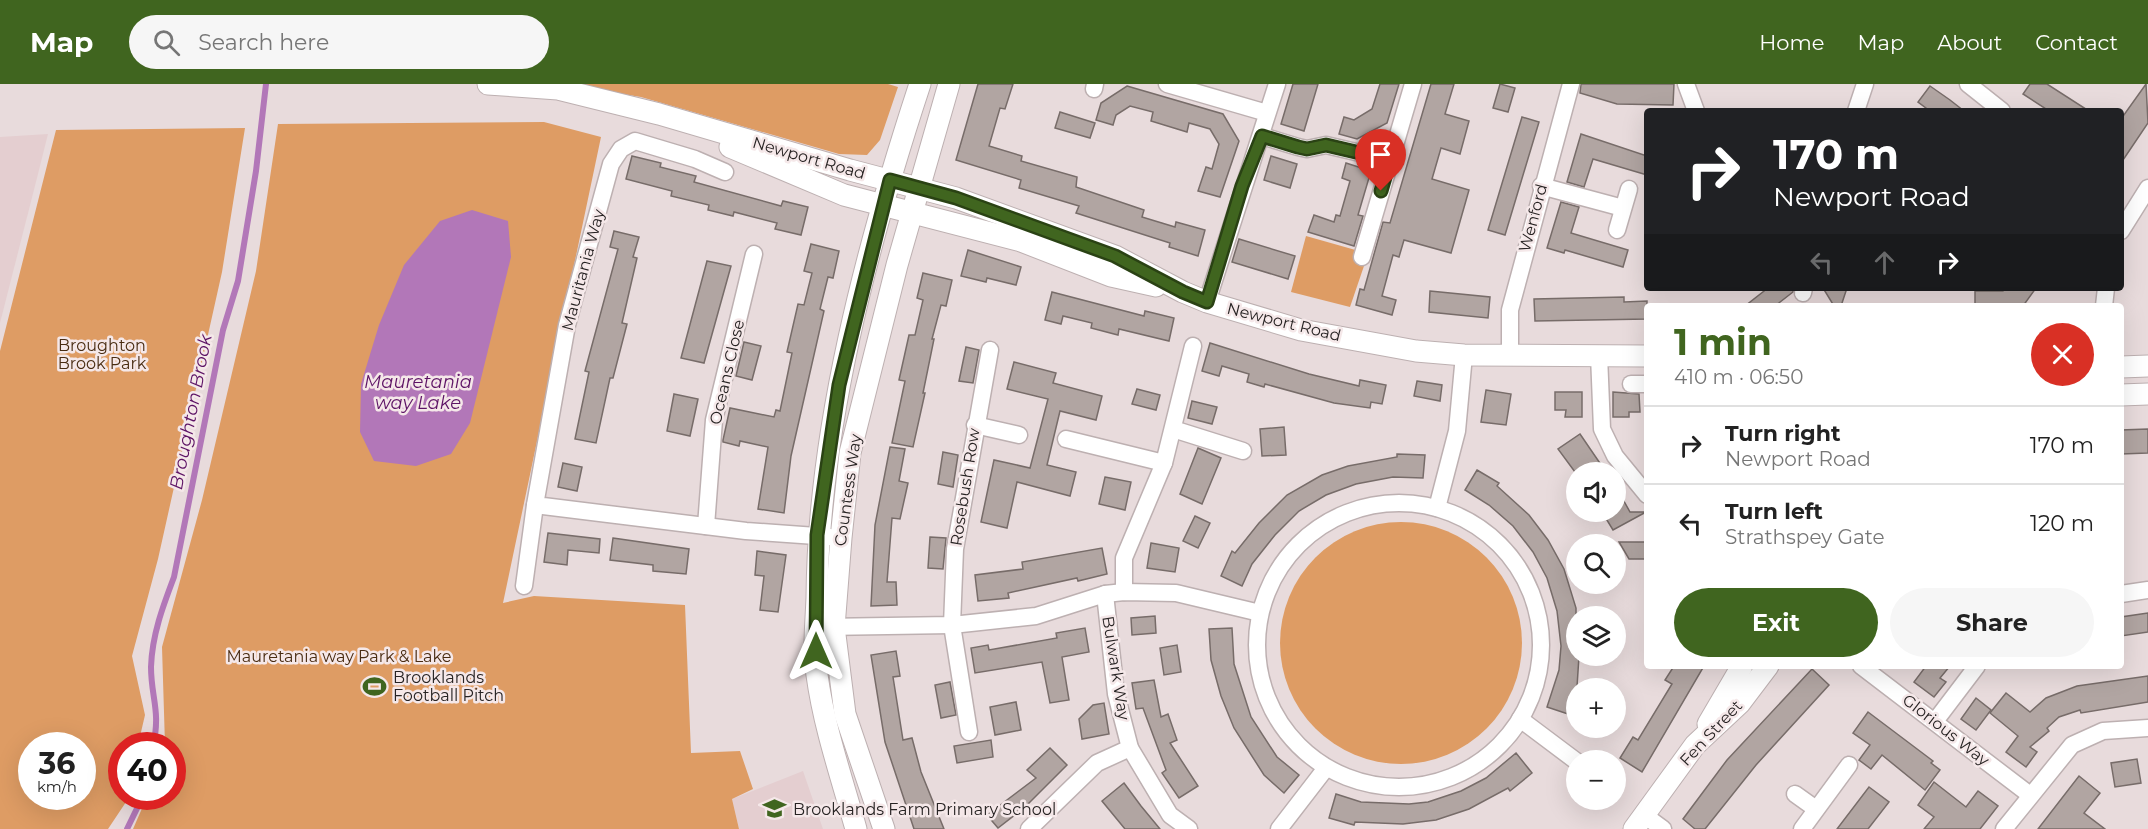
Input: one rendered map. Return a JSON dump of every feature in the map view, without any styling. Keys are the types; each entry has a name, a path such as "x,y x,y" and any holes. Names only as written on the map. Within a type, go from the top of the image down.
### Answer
{"street":[{"name":"Newport Road","path":"488,84 558,89 659,114 956,198 1115,256 1207,302 1301,330 1416,351 1464,355 1510,353 1644,356"},
{"path":"856,829 825,719 816,674 825,627 817,535 839,385 882,205 920,84"},
{"name":"Countess Way","path":"884,829 845,714 825,627 841,538 850,453 912,212 949,84"},
{"path":"1167,84 1267,112"},
{"path":"1207,302 1242,186 1262,136 1267,112 1277,84"},
{"path":"1362,257 1413,84"},
{"name":"Wenford","path":"1510,353 1510,310 1541,186 1571,84"},
{"path":"1686,84 1694,108"},
{"path":"1857,108 1865,84"},
{"path":"1968,84 1998,108"},
{"path":"659,114 844,195 1021,241 1111,276 1183,292"},
{"path":"1262,136 1307,149 1326,145 1390,160"},
{"name":"Mauritania Way","path":"524,586 535,505 567,325 611,164 621,149 635,141 695,159 724,172"},
{"path":"1541,186 1623,208"},
{"path":"2124,219 2128,202 2148,188"},
{"path":"1617,230 1629,189"},
{"name":"Oceans Close","path":"706,526 714,420 754,254"},
{"path":"1124,592 1124,558 1164,463 1193,346"},
{"name":"Rosebush Row","path":"969,732 952,625 955,549 990,350"},
{"path":"1437,508 1456,430 1464,355"},
{"path":"1599,355 1602,429 1615,456 1644,491"},
{"path":"2124,367 2148,366"},
{"path":"2124,395 2148,394"},
{"path":"975,425 1020,435"},
{"path":"1173,429 1243,451"},
{"path":"1066,440 1164,463"},
{"path":"1399,502 1437,508 1462,517 1485,531 1504,549 1520,571 1532,595 1539,620 1541,647 1538,674 1520,719 1503,742 1485,758 1443,780 1395,787 1356,780 1326,768 1302,750 1283,727 1268,701 1259,673 1257,643 1260,613 1279,570 1296,546 1326,523 1361,508 1399,502"},
{"path":"535,505 706,526 841,538"},
{"path":"2124,594 2148,590"},
{"path":"825,627 952,625 1036,616 1105,594 1124,592 1176,593 1260,613"},
{"name":"Bulwark Way","path":"1105,594 1116,694 1131,748 1170,815 1189,829"},
{"path":"1695,745 1740,669"},
{"name":"Fen Street","path":"1639,822 1695,745 1740,703 1766,669"},
{"name":"Glorious Way","path":"1865,669 1936,720 2030,795"},
{"path":"1936,720 1975,669"},
{"path":"1520,719 1566,754"},
{"path":"2004,829 2072,745 2103,731 2148,728"},
{"path":"1029,829 1097,763 1131,748"},
{"path":"1802,829 1849,765"},
{"path":"1279,829 1326,768"},
{"path":"1796,794 1816,809"},
{"path":"1639,822 1663,829"}],"shaded area":[{"path":"48,134 38,174 0,323 0,137"},
{"name":"Brooklands Farm Primary School","path":"803,771 823,829 739,829 732,799"}],"green space":[{"path":"562,84 888,84 898,87 880,140 867,155 839,154 641,97"},
{"name":"Mauretania way Park & Lake","path":"544,122 601,137 503,603 534,596 685,605 691,753 740,751 753,789 732,799 739,829 133,829 141,810 186,810 186,732 165,732 162,647 202,500 256,271 278,124"},
{"name":"Broughton Brook Park","path":"245,128 222,272 158,559 132,656 145,715 141,732 108,732 108,810 121,810 108,829 0,829 0,351 56,130"},
{"path":"1306,236 1359,251 1365,263 1350,307 1291,292"},
{"path":"1401,522 1425,525 1458,537 1478,550 1494,566 1507,586 1516,608 1522,643 1519,667 1507,700 1494,720 1478,736 1458,749 1436,758 1401,764 1377,761 1344,749 1324,736 1308,720 1295,700 1286,678 1280,643 1283,619 1295,586 1308,566 1324,550 1344,537 1366,528"}],"water":[{"name":"Mauretania way Lake","path":"472,210 508,221 511,257 470,423 451,454 416,466 374,461 360,432 361,384 379,325 404,265 440,221"}],"building":[{"path":"978,84 1013,84 1005,109 1000,108 989,146 1022,156 1021,161 1077,177 1076,187 1144,210 1142,217 1175,227 1176,222 1205,230 1198,256 1169,247 1170,243 1076,213 1079,206 1019,188 1021,180 956,160"},
{"path":"1293,84 1318,84 1304,131 1281,124"},
{"path":"1380,84 1399,84 1387,123 1357,139 1339,134 1344,117 1354,120 1372,109"},
{"path":"1431,84 1454,84 1445,114 1469,121 1460,154 1441,148 1432,179 1469,190 1451,253 1404,240 1399,257 1393,255 1382,296 1396,300 1392,315 1356,305 1360,289 1364,290 1383,222 1390,223"},
{"path":"1500,84 1515,88 1508,112 1493,108"},
{"path":"1581,84 1674,84 1673,105 1617,104 1580,93"},
{"path":"2030,84 2047,84 2084,108 2044,108 2023,94"},
{"path":"2146,84 2148,123 2124,159 2124,115"},
{"path":"1127,86 1223,114 1239,141 1220,197 1198,191 1206,167 1212,169 1219,144 1210,129 1189,123 1187,132 1151,121 1153,112 1130,106 1116,115 1113,125 1096,120 1101,103"},
{"path":"1930,86 1960,108 1926,108 1918,102"},
{"path":"1060,112 1095,123 1090,138 1055,128"},
{"path":"1522,117 1539,122 1505,235 1488,230"},
{"path":"1581,134 1644,155 1644,174 1593,159 1584,187 1567,182"},
{"path":"632,156 661,163 660,167 696,176 694,182 781,206 783,201 808,207 801,235 775,229 777,223 734,212 733,216 708,210 709,205 671,196 672,191 626,179"},
{"path":"1271,156 1297,164 1290,188 1264,180"},
{"path":"1346,163 1371,171 1358,215 1363,216 1354,246 1308,232 1314,215 1334,222 1336,215 1340,216 1350,181 1342,178"},
{"path":"1561,202 1579,207 1571,233 1628,250 1623,267 1565,250 1564,253 1547,248"},
{"path":"614,231 639,237 633,257 637,258 622,323 627,324 613,378 610,378 596,443 575,439 589,372 585,371 618,249 610,247"},
{"path":"1239,239 1295,256 1288,279 1232,262"},
{"path":"811,244 839,251 833,278 828,277 820,309 824,311 791,456 784,513 758,509 768,447 740,441 739,446 723,442 723,440 730,408 774,417 776,410 780,411 792,353 787,352 798,304 804,305 812,273 804,271"},
{"path":"968,250 1021,267 1016,285 987,278 986,282 961,276"},
{"path":"707,261 731,266 704,363 681,358"},
{"path":"923,273 952,280 946,306 941,305 932,339 934,339 923,393 925,393 913,447 892,443 905,381 899,380 909,335 915,335 923,300 917,298"},
{"path":"1430,291 1490,297 1488,318 1429,312"},
{"path":"1764,291 1793,291 1779,303 1749,303"},
{"path":"1825,291 1846,291 1842,303 1832,303"},
{"path":"1975,291 2034,291 2025,303 1975,303"},
{"path":"1052,292 1144,316 1145,311 1174,318 1169,341 1119,329 1118,335 1091,328 1092,323 1063,316 1061,324 1045,320"},
{"path":"1624,297 1624,302 1647,301 1647,303 1644,303 1644,319 1535,321 1534,299"},
{"path":"744,342 761,346 752,380 736,376"},
{"path":"1210,343 1309,374 1359,386 1360,380 1386,385 1382,404 1371,402 1370,408 1334,403 1265,384 1264,387 1247,382 1249,374 1222,366 1219,376 1202,371"},
{"path":"966,347 979,350 973,383 959,381"},
{"path":"1014,362 1056,373 1053,383 1102,396 1096,420 1060,411 1047,465 1076,472 1070,496 1017,482 1007,528 981,522 994,460 1030,468 1048,399 1007,389"},
{"path":"1417,381 1442,385 1440,401 1414,396"},
{"path":"1137,389 1160,395 1156,410 1132,404"},
{"path":"1486,390 1511,394 1506,425 1481,422"},
{"path":"1555,392 1582,392 1582,417 1565,417 1566,410 1555,410"},
{"path":"1613,392 1639,394 1640,412 1629,412 1629,417 1613,417"},
{"path":"674,394 698,399 690,436 667,431"},
{"path":"1192,401 1217,407 1212,424 1188,418"},
{"path":"1284,427 1286,455 1262,456 1260,429"},
{"path":"2148,429 2148,453 2124,454 2124,430"},
{"path":"1580,434 1599,462 1568,462 1558,449"},
{"path":"890,447 905,449 899,481 908,483 900,519 892,518 887,582 896,582 897,605 871,606 875,525"},
{"path":"1198,448 1221,458 1202,504 1180,494"},
{"path":"943,452 958,455 953,487 938,484"},
{"path":"1397,454 1425,455 1423,478 1393,477 1356,484 1326,495 1299,511 1275,535 1252,564 1242,586 1221,576 1232,551 1235,553 1259,523 1287,495 1322,475 1348,466 1397,457"},
{"path":"563,463 582,467 577,491 558,487"},
{"path":"1477,470 1499,483 1497,486 1529,515 1548,540 1564,569 1566,594 1572,594 1575,606 1566,606 1566,666 1578,666 1578,678 1566,678 1566,713 1547,707 1559,670 1561,646 1557,611 1547,578 1533,552 1513,526 1489,505 1465,490"},
{"path":"1105,477 1131,482 1125,510 1099,504"},
{"path":"1626,505 1630,512 1644,512 1644,513 1613,530 1608,522 1626,522"},
{"path":"1195,516 1210,523 1198,548 1183,541"},
{"path":"548,533 600,539 599,553 568,550 567,565 544,562"},
{"path":"930,537 946,538 943,569 928,568"},
{"path":"613,538 689,549 686,574 653,571 653,565 610,560"},
{"path":"1626,542 1644,542 1644,559 1629,559 1626,554"},
{"path":"1151,543 1179,548 1175,572 1147,568"},
{"path":"1102,548 1107,574 1008,593 1009,598 978,601 975,575 1023,569 1022,562"},
{"path":"757,551 786,555 778,612 760,610 764,576 755,575"},
{"path":"2148,613 2148,632 2124,636 2124,617"},
{"path":"1155,616 1156,633 1132,635 1131,618"},
{"path":"1085,628 1089,652 1062,657 1069,700 1050,703 1042,662 975,673 971,648 988,645 989,650 1057,638 1056,633"},
{"path":"1232,628 1234,664 1251,717 1277,757 1299,775 1284,793 1264,775 1234,728 1221,696 1211,660 1209,629"},
{"path":"1177,645 1181,672 1164,675 1160,648"},
{"path":"896,651 900,676 893,677 903,740 912,738 921,772 944,829 914,829 885,742 871,655"},
{"path":"1672,669 1702,669 1642,772 1626,762 1625,750 1633,737 1638,740 1672,684 1665,680"},
{"path":"1812,669 1829,685 1756,765 1705,829 1695,829 1683,819 1727,760"},
{"path":"1924,669 1948,669 1940,678 1946,682 1934,697 1914,682"},
{"path":"2148,676 2148,702 2081,713 2080,710 2059,717 2047,728 2049,731 2030,747 2037,752 2026,767 2006,752 2018,736 1990,713 2006,693 2030,712 2046,698 2077,686"},
{"path":"1154,680 1161,717 1168,714 1177,740 1170,743 1198,786 1179,798 1162,773 1166,770 1143,708 1136,709 1132,683"},
{"path":"950,682 956,715 941,718 935,685"},
{"path":"1976,698 1991,710 1976,730 1961,719"},
{"path":"1016,702 1021,730 995,735 990,707"},
{"path":"1104,703 1109,734 1082,739 1079,719 1093,705"},
{"path":"1868,712 1933,761 1931,763 1940,770 1925,790 1882,755 1871,769 1859,760 1870,745 1853,733"},
{"path":"991,740 993,757 957,763 954,746"},
{"path":"1050,748 1067,765 1025,807 998,828 987,815 1036,778 1027,770"},
{"path":"1516,753 1532,773 1510,791 1508,788 1469,809 1436,820 1403,824 1355,822 1354,825 1329,818 1336,794 1361,802 1409,804 1428,802 1461,791 1486,778"},
{"path":"2137,759 2141,783 2115,787 2111,763"},
{"path":"2079,776 2100,793 2084,813 2105,829 2038,829"},
{"path":"1934,782 1966,807 1978,791 1998,806 1980,829 1924,829 1934,817 1918,805"},
{"path":"1124,783 1160,829 1125,829 1102,801"},
{"path":"1869,787 1889,802 1868,829 1837,829"}],"waterway":[{"name":"Broughton Brook","path":"155,732 156,714 151,678 153,644 174,577 223,330 238,281 256,171 266,84"},
{"name":"Broughton Brook","path":"127,829 136,810"}],"place":[{"name":"Brooklands Football Pitch","path":"375,686"},
{"name":"Brooklands Farm Primary School","path":"775,809"}],"route":[{"path":"816,651 817,535 839,385 890,180 956,198 1115,256 1207,302 1242,186 1262,136 1307,149 1317,145 1326,145 1390,160 1381,191"}]}
